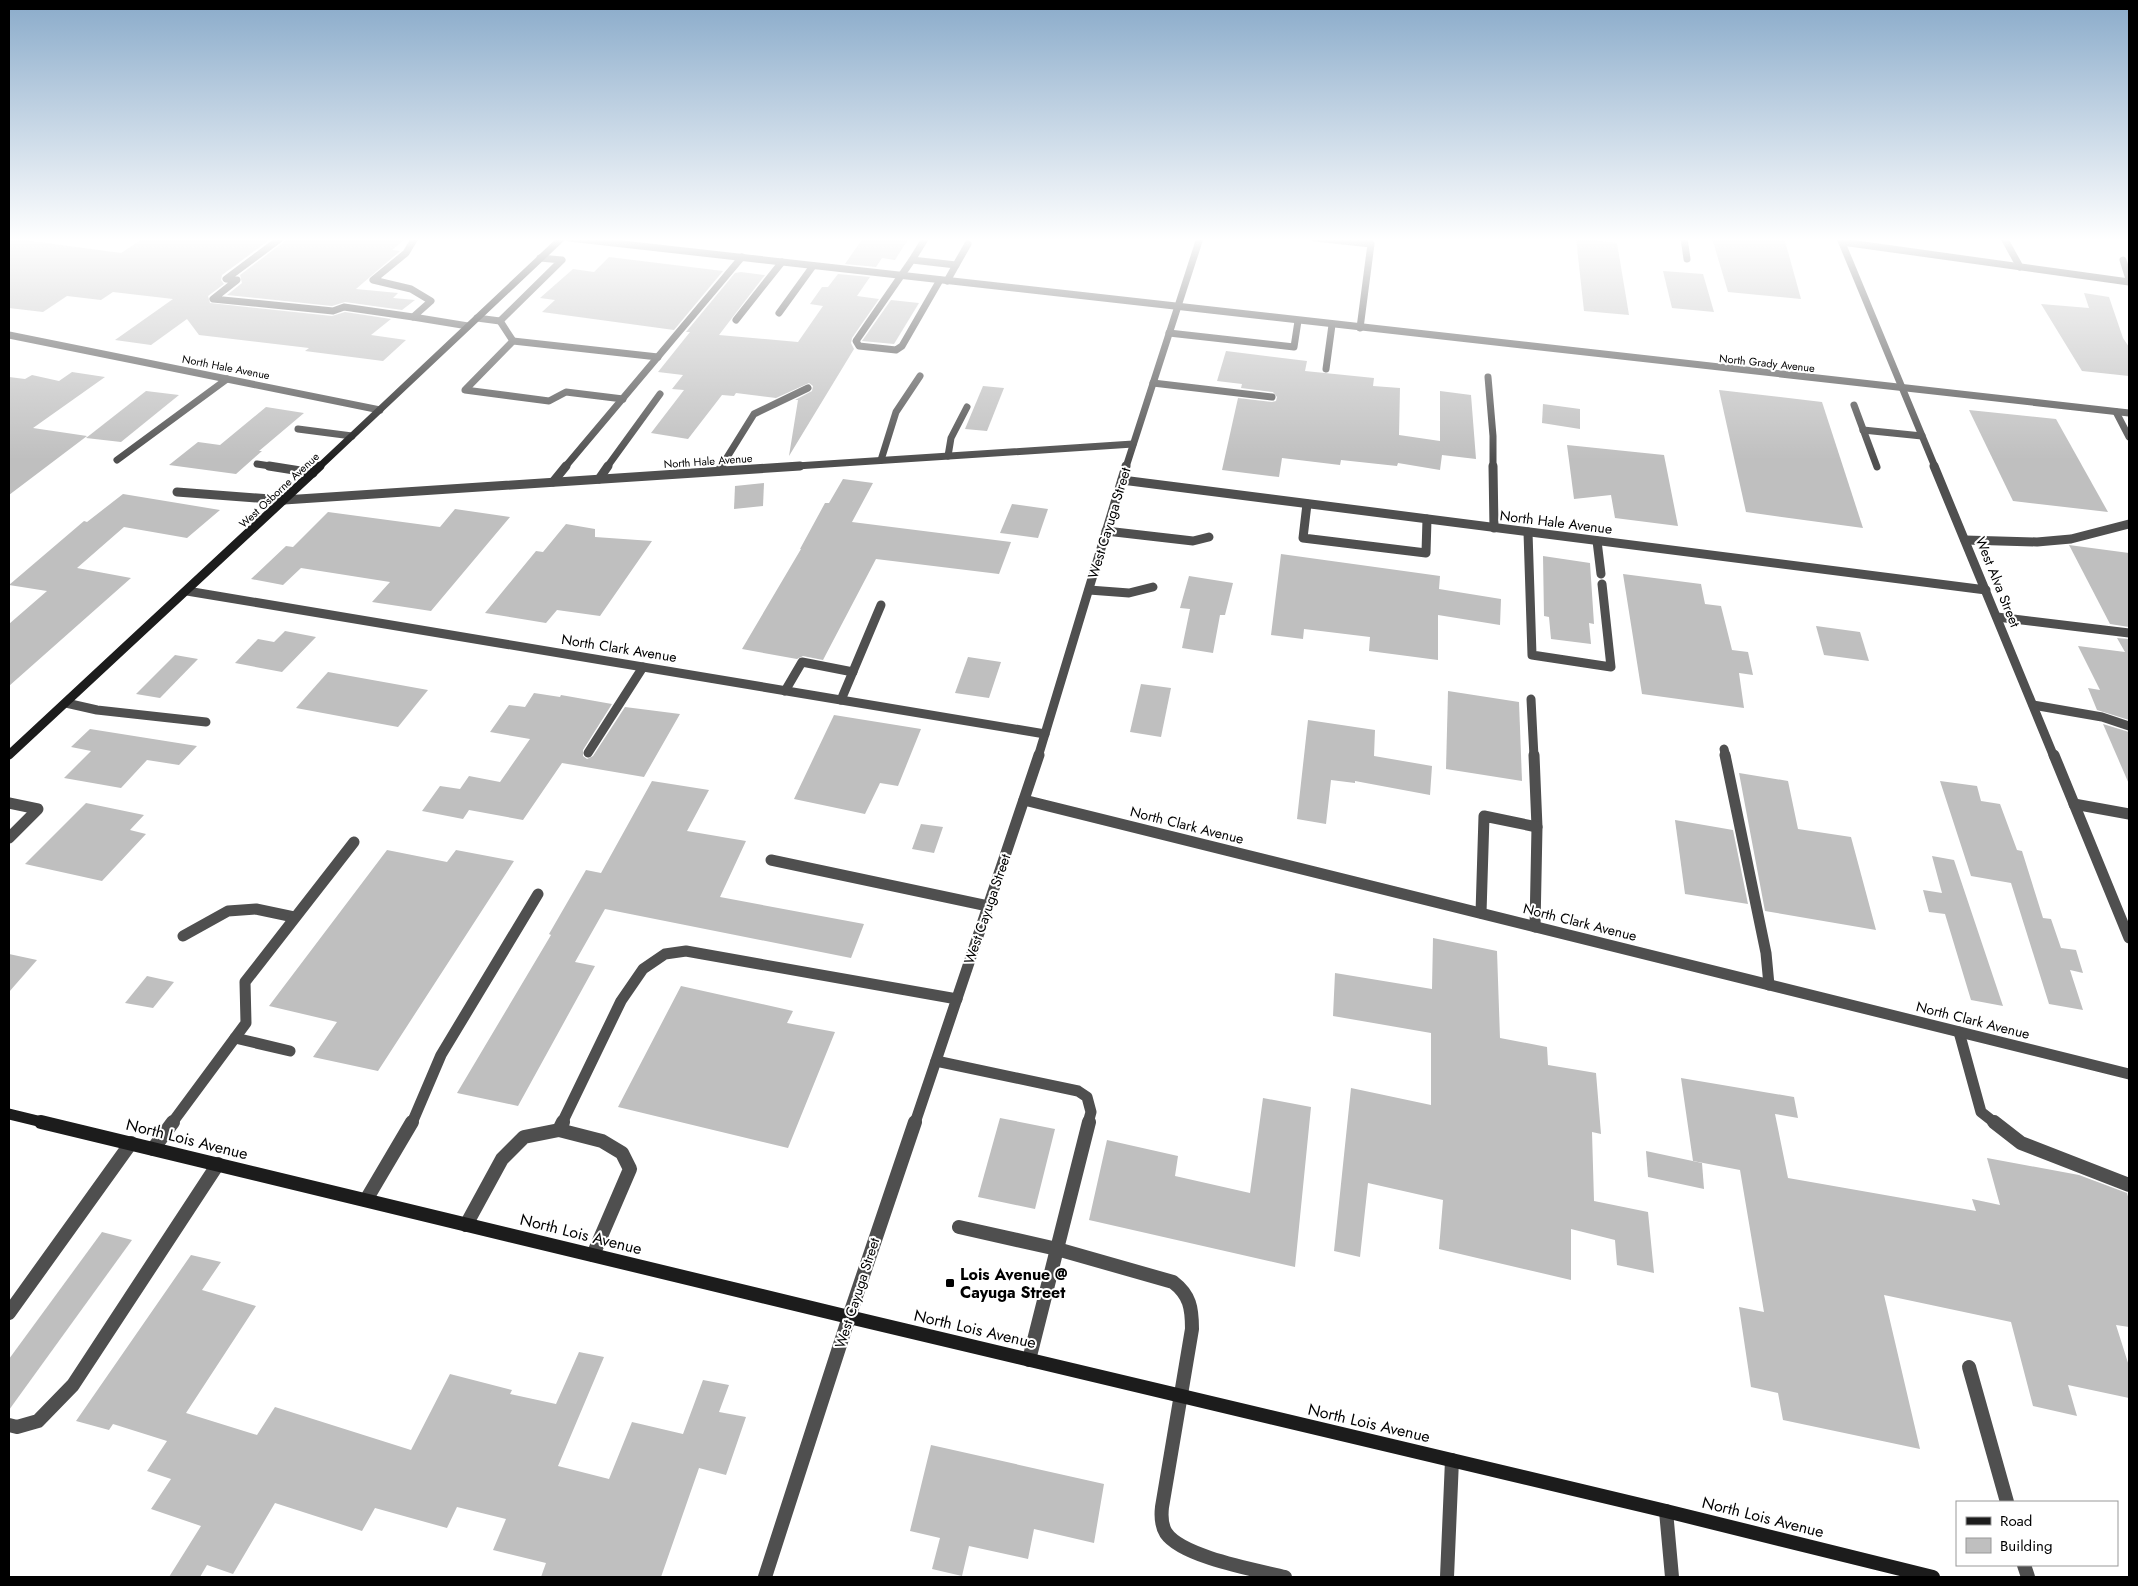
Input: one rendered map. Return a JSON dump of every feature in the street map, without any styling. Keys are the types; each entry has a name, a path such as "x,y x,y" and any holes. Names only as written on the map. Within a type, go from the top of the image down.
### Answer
{"street":[{"path":"379,312 468,326"},
{"path":"413,317 419,312"},
{"name":"West Osborne Avenue","path":"10,753 187,591 483,312"},
{"path":"500,321 509,312"},
{"path":"554,482 696,312"},
{"path":"736,320 742,312"},
{"path":"876,312 856,341 859,346 896,350 902,346 923,312"},
{"name":"West Cayuga Street","path":"766,1577 849,1318 1046,734 1106,531 1175,312"},
{"name":"North Grady Avenue","path":"1220,312 2129,413"},
{"path":"1360,328 1362,312"},
{"name":"West Alva Street","path":"1871,312 2129,938"},
{"path":"477,318 500,321 513,340 658,357"},
{"path":"1169,333 1294,347 1298,321"},
{"path":"1326,369 1332,325"},
{"name":"North Hale Avenue","path":"9,335 380,410"},
{"path":"513,340 465,390 549,400 566,392 623,399"},
{"path":"881,460 896,412 920,376"},
{"path":"1488,378 1493,436 1494,528"},
{"path":"118,460 227,379"},
{"path":"1152,383 1272,397"},
{"path":"719,471 754,414 808,388"},
{"path":"599,479 660,394"},
{"path":"1854,405 1877,467"},
{"path":"948,456 951,438 967,407"},
{"path":"2116,412 2129,437"},
{"path":"298,429 352,436"},
{"path":"1863,430 1922,436"},
{"name":"North Hale Avenue","path":"177,492 284,500 1133,444"},
{"path":"256,464 313,473"},
{"name":"North Hale Avenue","path":"1122,480 1986,590"},
{"path":"1307,504 1303,538 1426,554 1427,519"},
{"path":"1965,540 2054,541 2071,539 2129,524"},
{"path":"1106,531 1193,541 1209,537"},
{"path":"1528,532 1532,655 1611,667 1602,584"},
{"path":"1597,541 1601,574"},
{"path":"1089,590 1120,594 1138,593 1153,587"},
{"name":"North Clark Avenue","path":"187,591 1046,734"},
{"path":"841,700 882,604"},
{"path":"1997,617 2129,633"},
{"path":"785,691 802,662 853,672"},
{"path":"588,753 643,667"},
{"path":"1531,699 1537,827 1535,926"},
{"path":"66,703 105,712 206,722"},
{"path":"2033,704 2102,717 2129,726"},
{"path":"1724,749 1766,953 1769,985"},
{"name":"North Clark Avenue","path":"1024,800 2129,1074"},
{"path":"9,803 38,809 9,838"},
{"path":"2074,804 2129,814"},
{"path":"1481,913 1484,816 1537,827"},
{"path":"153,1149 246,1023 245,982 354,842"},
{"path":"772,860 988,906"},
{"path":"366,1200 410,1127 441,1055 538,894"},
{"path":"183,936 228,911 256,909 294,918"},
{"path":"559,1130 621,1001 643,969 665,954 686,951 957,999"},
{"path":"1959,1032 1981,1112 2021,1143 2129,1186"},
{"path":"235,1038 290,1050"},
{"path":"936,1061 1078,1091 1087,1098 1091,1112 1029,1360"},
{"name":"North Lois Avenue","path":"9,1114 849,1318 1666,1511 1933,1577"},
{"path":"466,1225 502,1159 524,1137 559,1130 602,1141 622,1153 630,1169 593,1255"},
{"path":"9,1313 131,1143"},
{"path":"9,1425 17,1427 38,1421 73,1385 218,1164"},
{"path":"958,1226 1057,1249 1173,1282 1186,1291 1192,1308 1192,1329 1161,1522 1166,1535 1176,1545 1285,1577"},
{"path":"1969,1367 2007,1501"},
{"path":"1448,1577 1452,1460"},
{"path":"1666,1511 1672,1577"}],"building":[{"path":"155,312 295,312 332,316 345,312 391,319 371,335 406,340 383,361 305,351 309,348 199,335 187,319 151,345 115,340"},
{"path":"542,312 689,312 674,330"},
{"path":"703,312 737,312 719,335 798,342 819,312 870,312 852,338 851,343 854,349 789,456 798,400 795,400 812,391 813,386 809,383 776,398 736,393 734,396 722,395 688,439 651,433 684,390 672,389 683,375 658,372 690,332 686,332"},
{"path":"883,312 914,312 894,344 862,341"},
{"path":"1595,312 1629,312 1629,315"},
{"path":"2046,312 2114,312 2123,338 2129,347 2129,376 2082,371"},
{"path":"1226,351 1307,361 1305,371 1374,378 1373,386 1400,388 1399,435 1440,441 1440,391 1471,395 1476,459 1442,455 1440,470 1398,463 1397,466 1341,460 1340,465 1282,458 1279,477 1222,470 1238,398 1272,402 1276,401 1277,397 1273,392 1241,388 1242,384 1217,381"},
{"path":"72,372 105,377 33,428 87,436 9,495 9,377 25,379 32,375 59,381"},
{"path":"983,386 1004,388 987,431 965,429"},
{"path":"1719,390 1822,402 1863,528 1746,512"},
{"path":"146,391 179,395 121,442 86,438"},
{"path":"1543,404 1580,409 1580,429 1542,423"},
{"path":"266,407 304,413 259,451 262,451 236,474 169,465 198,442 220,445"},
{"path":"1969,410 2056,419 2108,512 2013,501"},
{"path":"1567,445 1664,455 1678,526 1615,518 1611,495 1574,499"},
{"path":"843,479 873,483 852,522 1011,542 999,574 876,559 823,660 803,656 797,659 742,649 801,549 825,503 829,503"},
{"path":"764,483 763,506 734,509 735,486"},
{"path":"123,494 220,510 187,538 124,527 77,568 131,578 9,686 9,624 47,591 9,585 84,521 87,522"},
{"path":"1012,504 1048,509 1038,538 1000,533"},
{"path":"455,509 510,517 431,611 372,602 390,582 301,568 283,585 251,579 286,546 293,547 328,512 440,527"},
{"path":"566,524 595,529 595,537 652,541 600,616 557,610 546,623 485,613 536,551 543,552"},
{"path":"2069,545 2129,553 2129,627 2110,624"},
{"path":"1281,554 1440,576 1439,589 1501,599 1500,625 1438,615 1438,660 1369,651 1370,637 1304,629 1303,639 1271,635"},
{"path":"1543,556 1590,563 1594,624 1589,623 1591,644 1551,639 1549,617 1544,616"},
{"path":"1623,574 1701,584 1705,604 1721,606 1732,650 1748,652 1753,675 1739,673 1744,708 1642,694"},
{"path":"1189,576 1233,583 1225,615 1220,615 1213,653 1182,648 1190,609 1180,608"},
{"path":"1816,626 1860,632 1869,661 1824,655"},
{"path":"285,631 316,637 282,672 235,663 258,639 274,642"},
{"path":"2117,638 2129,639 2129,720 2097,710 2088,688 2100,690 2078,646 2125,652"},
{"path":"175,655 198,659 160,698 136,694"},
{"path":"968,657 1001,662 989,698 955,693"},
{"path":"328,672 428,690 398,727 296,708"},
{"path":"1141,684 1171,688 1161,737 1130,732"},
{"path":"1448,691 1519,702 1522,781 1446,769"},
{"path":"534,693 560,697 561,695 612,704 583,750 583,756 587,759 593,756 625,707 680,714 644,777 562,763 523,820 469,810 463,819 422,811 440,786 460,789 469,776 500,782 530,739 490,732 509,705 525,707"},
{"path":"834,715 921,729 898,786 880,783 865,814 794,799"},
{"path":"1308,720 1375,730 1374,756 1432,766 1430,795 1355,781 1355,783 1331,780 1326,824 1297,819"},
{"path":"2103,724 2129,732 2129,784"},
{"path":"90,729 197,746 179,765 147,760 121,788 64,778 91,751 71,747"},
{"path":"1739,773 1788,781 1798,829 1851,837 1876,930 1765,911"},
{"path":"652,781 709,790 687,831 746,841 720,897 864,924 851,958 605,909 575,962 595,966 518,1106 457,1093 551,935 549,934 586,870 601,873"},
{"path":"1940,781 1977,786 1981,801 2000,804 2017,850 2022,851 2043,918 2051,919 2061,948 2076,950 2083,973 2070,970 2083,1010 2049,1004 2011,883 1971,876"},
{"path":"86,803 144,815 130,830 146,834 102,881 25,864"},
{"path":"1675,820 1733,830 1748,904 1685,894"},
{"path":"921,824 943,827 934,853 912,849"},
{"path":"387,850 447,862 456,850 514,861 378,1071 313,1057 337,1022 269,1006"},
{"path":"1932,856 1954,860 2003,1006 1971,1000 1945,914 1929,912 1923,890 1942,893"},
{"path":"1433,938 1497,951 1500,1038 1547,1047 1548,1065 1596,1073 1601,1134 1592,1132 1594,1201 1648,1212 1654,1273 1617,1265 1615,1240 1571,1229 1571,1280 1439,1249 1443,1200 1368,1183 1360,1257 1334,1251 1351,1088 1431,1105 1431,1033 1333,1016 1335,973 1432,989"},
{"path":"9,954 37,960 9,992"},
{"path":"147,976 174,982 153,1008 125,1003"},
{"path":"681,986 793,1011 787,1023 835,1032 788,1148 618,1107"},
{"path":"1681,1078 1794,1097 1798,1118 1775,1114 1788,1178 1976,1211 1972,1199 2000,1205 1987,1158 2079,1175 2127,1193 2129,1200 2129,1327 2116,1325 2129,1366 2129,1398 2068,1385 2077,1416 2033,1406 2011,1322 1884,1295 1920,1449 1783,1420 1778,1393 1751,1387 1739,1307 1764,1312 1740,1170 1693,1161"},
{"path":"1263,1098 1311,1107 1295,1267 1089,1220 1107,1140 1178,1156 1175,1176 1250,1193"},
{"path":"1000,1118 1055,1129 1035,1209 978,1197"},
{"path":"1646,1151 1702,1163 1704,1189 1648,1177"},
{"path":"102,1232 132,1240 9,1410 9,1359"},
{"path":"191,1255 221,1262 202,1290 256,1306 186,1413 257,1435 275,1407 411,1450 450,1374 512,1390 510,1394 556,1404 579,1352 604,1357 558,1466 609,1479 632,1422 683,1434 703,1380 729,1385 719,1412 746,1417 726,1475 699,1468 661,1577 541,1577 546,1563 493,1550 506,1519 457,1507 447,1528 375,1508 362,1531 275,1503 233,1574 207,1565 200,1577 169,1577 201,1526 151,1509 171,1479 147,1471 167,1441 113,1424 109,1430 76,1421"},
{"path":"931,1445 1104,1484 1094,1543 1034,1529 1028,1559 969,1546 962,1576 932,1569 940,1538 910,1531"}],"place":[{"name":"Lois Avenue @ Cayuga Street","path":"950,1283"}]}
